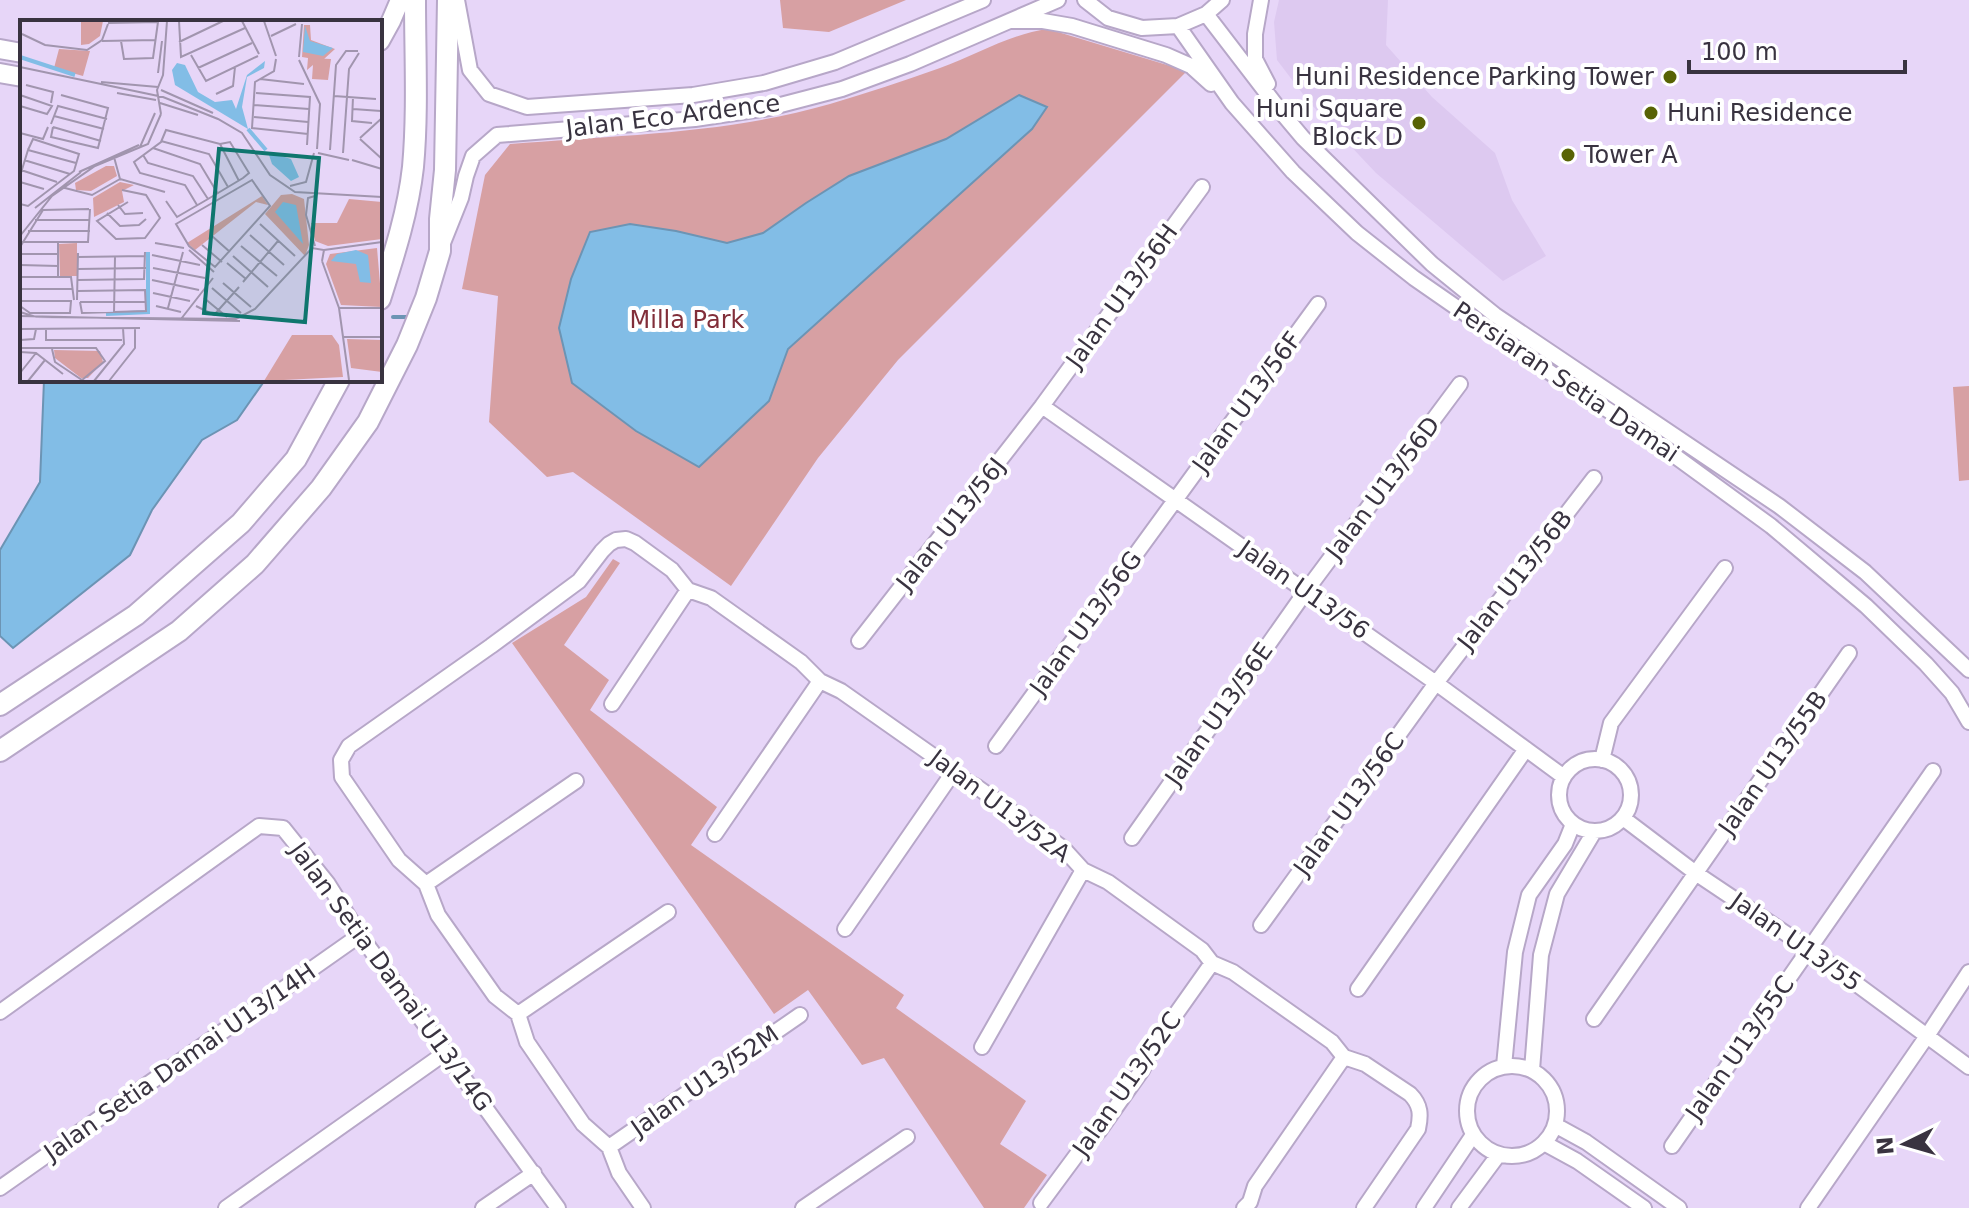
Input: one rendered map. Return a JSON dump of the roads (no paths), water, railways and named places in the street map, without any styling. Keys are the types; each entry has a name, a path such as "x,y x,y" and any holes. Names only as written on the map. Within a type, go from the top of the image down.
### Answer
{"highway":[{"path":"382,293 400,238 412,169 415,0"},
{"path":"0,751 179,631 255,564 321,488 368,422 407,345 440,251 445,170 448,0"},
{"path":"0,705 136,615 241,523 296,459 338,382"}],"main road":[{"path":"382,37 400,0"},
{"path":"0,49 20,53"},
{"path":"0,73 20,77"}],"street":[{"name":"Jalan Eco Ardence","path":"457,0 470,70 489,94 527,107 693,95 764,83 835,62 983,0"},
{"name":"Jalan Eco Ardence","path":"440,251 461,198 473,156 497,135 695,119 769,108 842,89 910,64 1058,0"},
{"path":"1085,0 1108,18 1142,28 1178,26 1206,14 1222,0"},
{"path":"1261,0 1255,34 1255,59 1282,113"},
{"name":"Persiaran Setia Damai","path":"1206,14 1282,113 1361,196 1432,264 1495,315 1779,506 1865,572 1969,670"},
{"path":"1010,21 1043,21 1072,26 1166,55 1191,66 1232,103"},
{"name":"Persiaran Setia Damai","path":"1178,26 1232,103 1293,172 1357,233 1414,278 1642,432 1783,536 1866,606 1926,664 1952,693 1969,722"},
{"name":"Jalan U13/56H","path":"1042,406 1202,187"},
{"name":"Jalan U13/56F","path":"1175,499 1318,304"},
{"name":"Jalan U13/56D","path":"1306,591 1460,384"},
{"name":"Jalan U13/56","path":"1042,406 1436,683 1564,777"},
{"name":"Jalan U13/56J","path":"859,641 1042,406"},
{"name":"Jalan U13/56B","path":"1436,683 1594,478"},
{"name":"Jalan U13/56G","path":"996,746 1175,499"},
{"name":"Jalan U13/52A","path":"426,884 399,860 342,777 341,760 349,746 579,581 602,551 616,540 626,539 672,570 688,590 711,598 801,662 820,681 841,691 932,755 952,774 977,787 1063,848 1083,870 1108,882 1202,950 1212,963 1233,972 1332,1042 1344,1057 1365,1064 1410,1094 1419,1108 1418,1129 1364,1208"},
{"path":"1602,760 1611,723 1725,568"},
{"path":"612,704 688,590"},
{"name":"Jalan U13/56E","path":"1132,838 1306,591"},
{"name":"Jalan U13/55B","path":"1594,1019 1849,653"},
{"path":"715,834 820,681"},
{"name":"Jalan U13/56C","path":"1261,925 1436,683"},
{"path":"1358,989 1526,749"},
{"path":"1591,759 1614,764 1629,783 1632,795 1630,808 1615,826 1594,832 1583,829 1573,824 1561,807 1559,797 1564,777 1571,768 1591,759"},
{"name":"Jalan U13/55C","path":"1672,1146 1933,771"},
{"path":"845,929 952,774"},
{"path":"576,781 426,884 438,915 495,996 518,1014 527,1042 583,1124 609,1147 619,1173 643,1208"},
{"name":"Jalan U13/55","path":"1623,818 1969,1067"},
{"path":"1504,1066 1515,952 1529,895 1565,844 1573,824"},
{"name":"Jalan Setia Damai U13/14G","path":"0,1012 259,826 283,828 328,884 360,935 558,1208"},
{"path":"1532,1070 1541,955 1557,894 1594,832"},
{"path":"982,1047 1083,870"},
{"path":"518,1014 668,912"},
{"name":"Jalan Setia Damai U13/14H","path":"0,1188 360,935"},
{"name":"Jalan U13/52C","path":"1041,1203 1078,1153 1099,1131 1212,963"},
{"path":"1808,1208 1969,972"},
{"name":"Jalan U13/52M","path":"609,1147 800,1015"},
{"path":"226,1208 445,1053"},
{"path":"1244,1208 1250,1202 1255,1186 1344,1057"},
{"path":"1504,1066 1523,1067 1545,1079 1557,1109 1555,1125 1544,1143 1531,1152 1515,1156 1499,1154 1484,1147 1473,1135 1466,1110 1468,1098 1481,1077 1504,1066"},
{"path":"1555,1125 1586,1142 1679,1208"},
{"path":"1424,1208 1473,1135"},
{"path":"803,1208 907,1137"},
{"path":"1544,1143 1577,1161 1644,1208"},
{"path":"1459,1208 1499,1154"},
{"path":"483,1208 534,1173"}],"water":[{"path":"1019,95 1047,107 1032,129 788,349 769,401 699,467 636,431 572,383 559,328 571,279 590,232 630,224 727,243 763,233 849,176 946,139"},
{"path":"44,382 264,382 237,420 202,440 152,510 130,555 13,648 0,636 0,550 40,482"}],"waterway":[{"path":"393,317 409,317"}],"place":[{"name":"Huni Residence Parking Tower","path":"1670,77"},
{"name":"Huni Residence","path":"1651,113"},
{"name":"Huni Square Block D","path":"1419,123"},
{"name":"Tower A","path":"1568,155"}],"park label":[{"name":"Milla Park","path":"687,320"}]}
